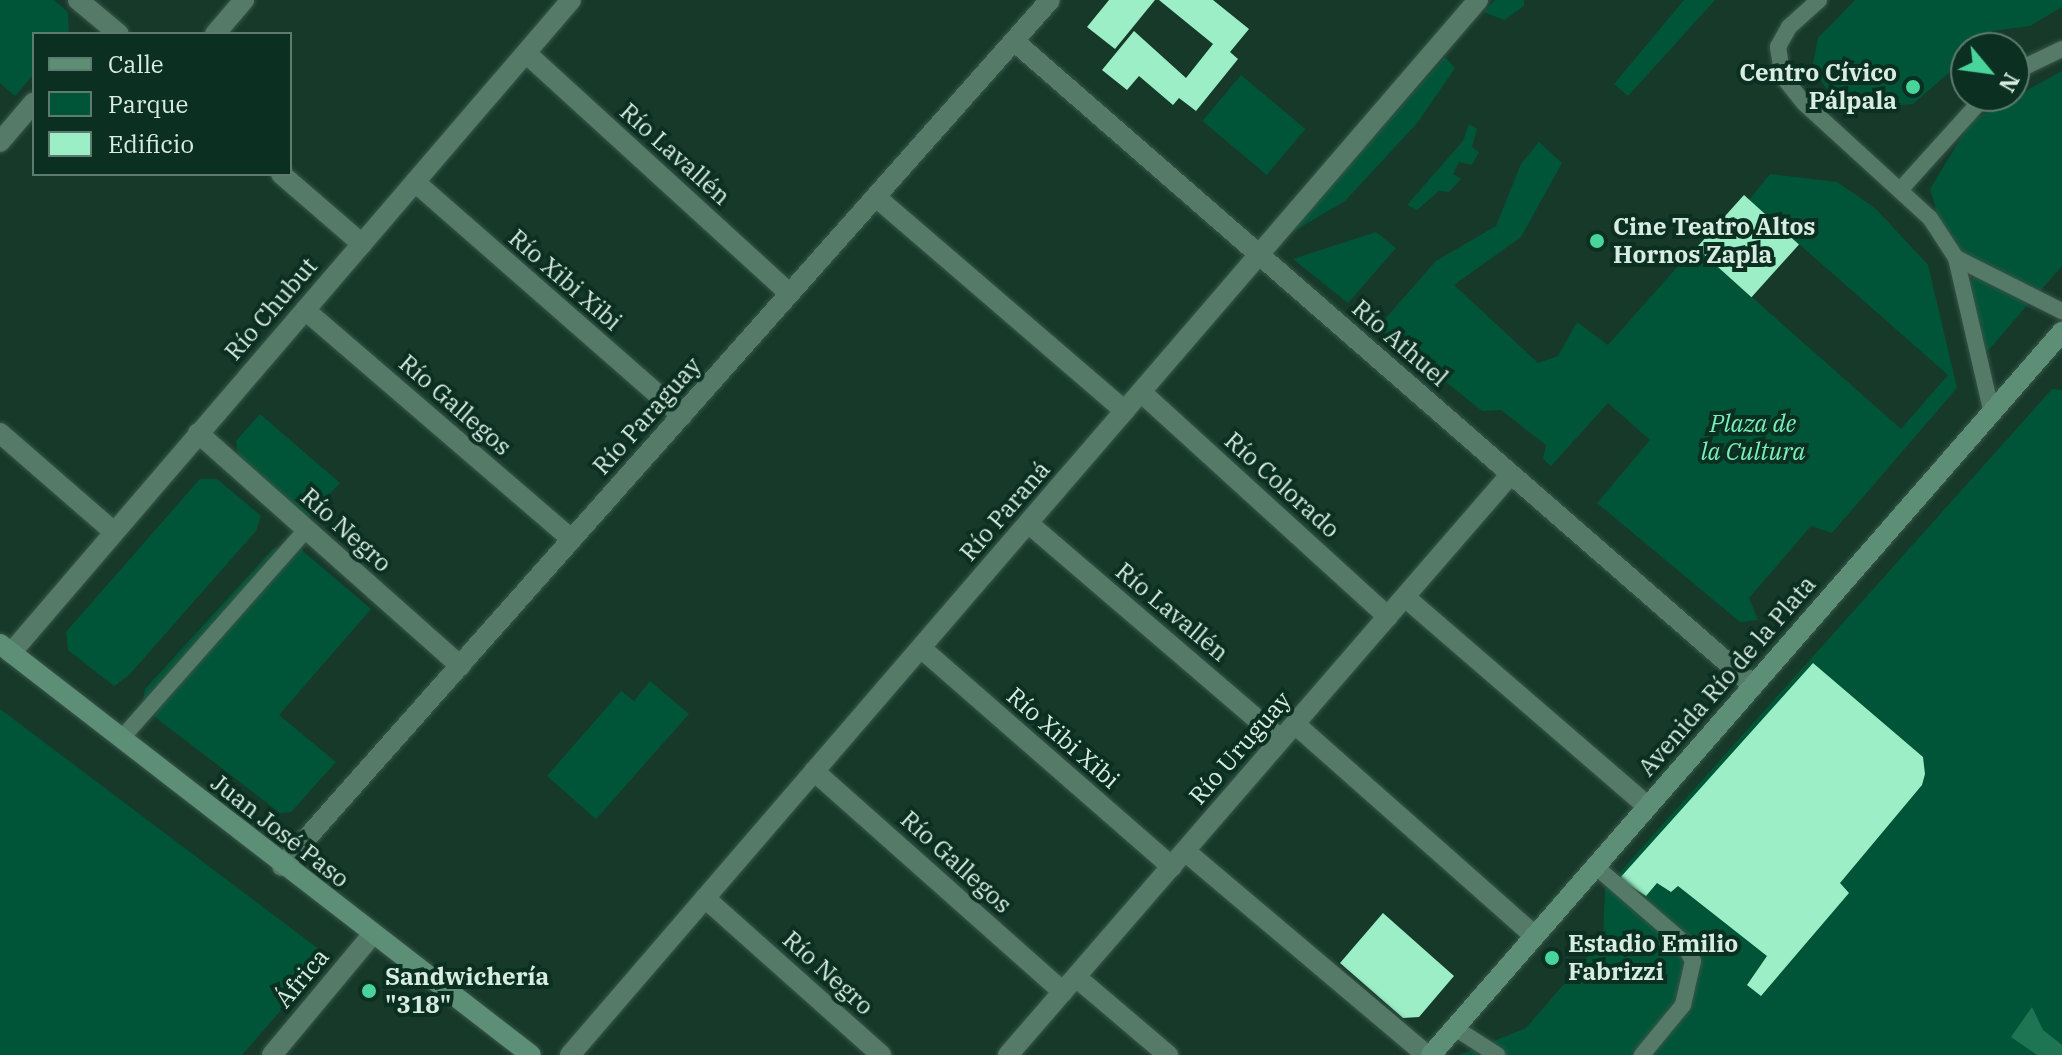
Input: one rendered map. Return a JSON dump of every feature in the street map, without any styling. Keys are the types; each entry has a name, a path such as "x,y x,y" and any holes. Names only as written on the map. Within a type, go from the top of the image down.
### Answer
{"main road":[{"name":"Avenida Río de la Plata","path":"1429,1055 2059,341"},
{"name":"Juan José Paso","path":"5,649 282,866 531,1055"}],"street":[{"path":"78,0 105,30"},
{"path":"217,32 244,0"},
{"name":"Río Chubut","path":"5,649 114,532 571,0"},
{"name":"Río Paraguay","path":"282,866 1050,0"},
{"name":"Río Paraná","path":"570,1055 1478,0"},
{"name":"Río Athuel","path":"1014,41 1753,685"},
{"name":"Río Lavallén","path":"526,53 790,294"},
{"path":"0,142 32,104"},
{"path":"283,176 362,244"},
{"name":"Río Xibi Xibi","path":"415,182 682,416"},
{"path":"876,197 1125,411"},
{"name":"Río Gallegos","path":"305,310 572,540"},
{"name":"Río Colorado","path":"1141,392 1388,617"},
{"path":"0,433 114,532"},
{"name":"Río Negro","path":"198,433 460,666"},
{"name":"Río Uruguay","path":"1008,1055 1511,474"},
{"name":"Río Lavallén","path":"1028,523 1281,740"},
{"path":"1405,597 1647,806"},
{"name":"Río Xibi Xibi","path":"921,648 1178,859 1429,1055"},
{"path":"1295,724 1535,936"},
{"name":"Río Gallegos","path":"814,771 1069,985 1168,1055"},
{"name":"Río Negro","path":"705,898 881,1055"},
{"name":"África","path":"272,1055 372,935"}],"lane":[{"path":"1819,0 1789,27 1778,47 1783,77 1804,103 1930,218 1956,258 1992,414"},
{"path":"2030,64 2062,49"},
{"path":"1901,189 1971,112"},
{"path":"1956,258 2062,311"},
{"path":"121,739 307,529"},
{"path":"1595,866 1682,941 1693,961 1683,1005 1642,1055"},
{"path":"1455,1028 1497,1055"}],"green space":[{"path":"0,0 54,0 68,12 69,32 32,32 32,76 15,96 0,83"},
{"path":"1495,0 1524,0 1524,6 1504,20 1484,12"},
{"path":"1684,0 1715,0 1628,96 1614,84"},
{"path":"1855,0 2062,0 2062,7 2030,26 1992,32 1950,32 1950,72 1913,104 1860,107 1834,99 1812,68 1818,38"},
{"path":"1445,57 1455,68 1418,122 1345,201 1287,235"},
{"path":"2062,71 2062,266 2040,291 1961,251 1942,230 1930,189 1971,121 1987,112 2030,112 2030,89"},
{"path":"1241,75 1305,129 1267,175 1202,121"},
{"path":"1469,124 1477,129 1472,147 1479,152 1472,165 1459,162 1453,174 1461,179 1449,192 1439,191 1417,210 1407,205 1463,141"},
{"name":"Plaza de la Cultura","path":"1539,142 1562,163 1521,237 1454,285 1538,363 1558,356 1577,322 1608,345 1695,247 1901,429 1948,375 1749,200 1770,174 1837,182 1875,208 1928,265 1957,388 1832,533 1811,526 1749,598 1758,620 1740,622 1597,503 1650,440 1608,403 1551,466 1543,459 1546,445 1501,410 1482,411 1378,327 1436,261 1496,226 1521,164"},
{"path":"1376,232 1396,248 1348,303 1293,259"},
{"path":"1975,275 2030,302 1986,353 1969,284"},
{"path":"2052,389 2062,390 2062,1055 1459,1055 1526,1028 1603,939 1605,889"},
{"path":"260,414 340,483 308,518 238,456 236,441"},
{"path":"200,479 217,479 261,516 256,531 129,675 114,686 68,650 66,632"},
{"path":"291,541 371,609 279,715 336,762 291,812 280,813 142,707 145,689 273,549"},
{"path":"650,681 689,714 596,819 547,776 621,691 634,701"},
{"path":"0,709 328,956 242,1055 0,1055"}],"shaded area":[{"path":"2032,1007 2043,1030 2062,1045 2062,1055 2037,1055 2011,1037"}],"building":[{"path":"1109,0 1155,0 1115,49 1087,27"},
{"path":"1159,0 1213,0 1249,29 1230,52 1238,59 1196,111 1179,98 1173,105 1139,76 1127,90 1102,70 1134,31 1186,78 1213,44"},
{"path":"1744,195 1799,245 1751,297 1696,248"},
{"path":"1813,663 1923,757 1925,774 1922,785 1840,883 1849,893 1761,996 1747,985 1767,956 1678,886 1671,892 1657,883 1646,896 1619,879"},
{"path":"1383,913 1454,976 1419,1017 1403,1018 1340,963"}],"place":[{"name":"Centro Cívico Pálpala","path":"1913,87"},
{"name":"Cine Teatro Altos Hornos Zapla","path":"1597,241"},
{"name":"Estadio Emilio Fabrizzi","path":"1552,958"},
{"name":"Sandwichería \"318\"","path":"369,991"}]}
